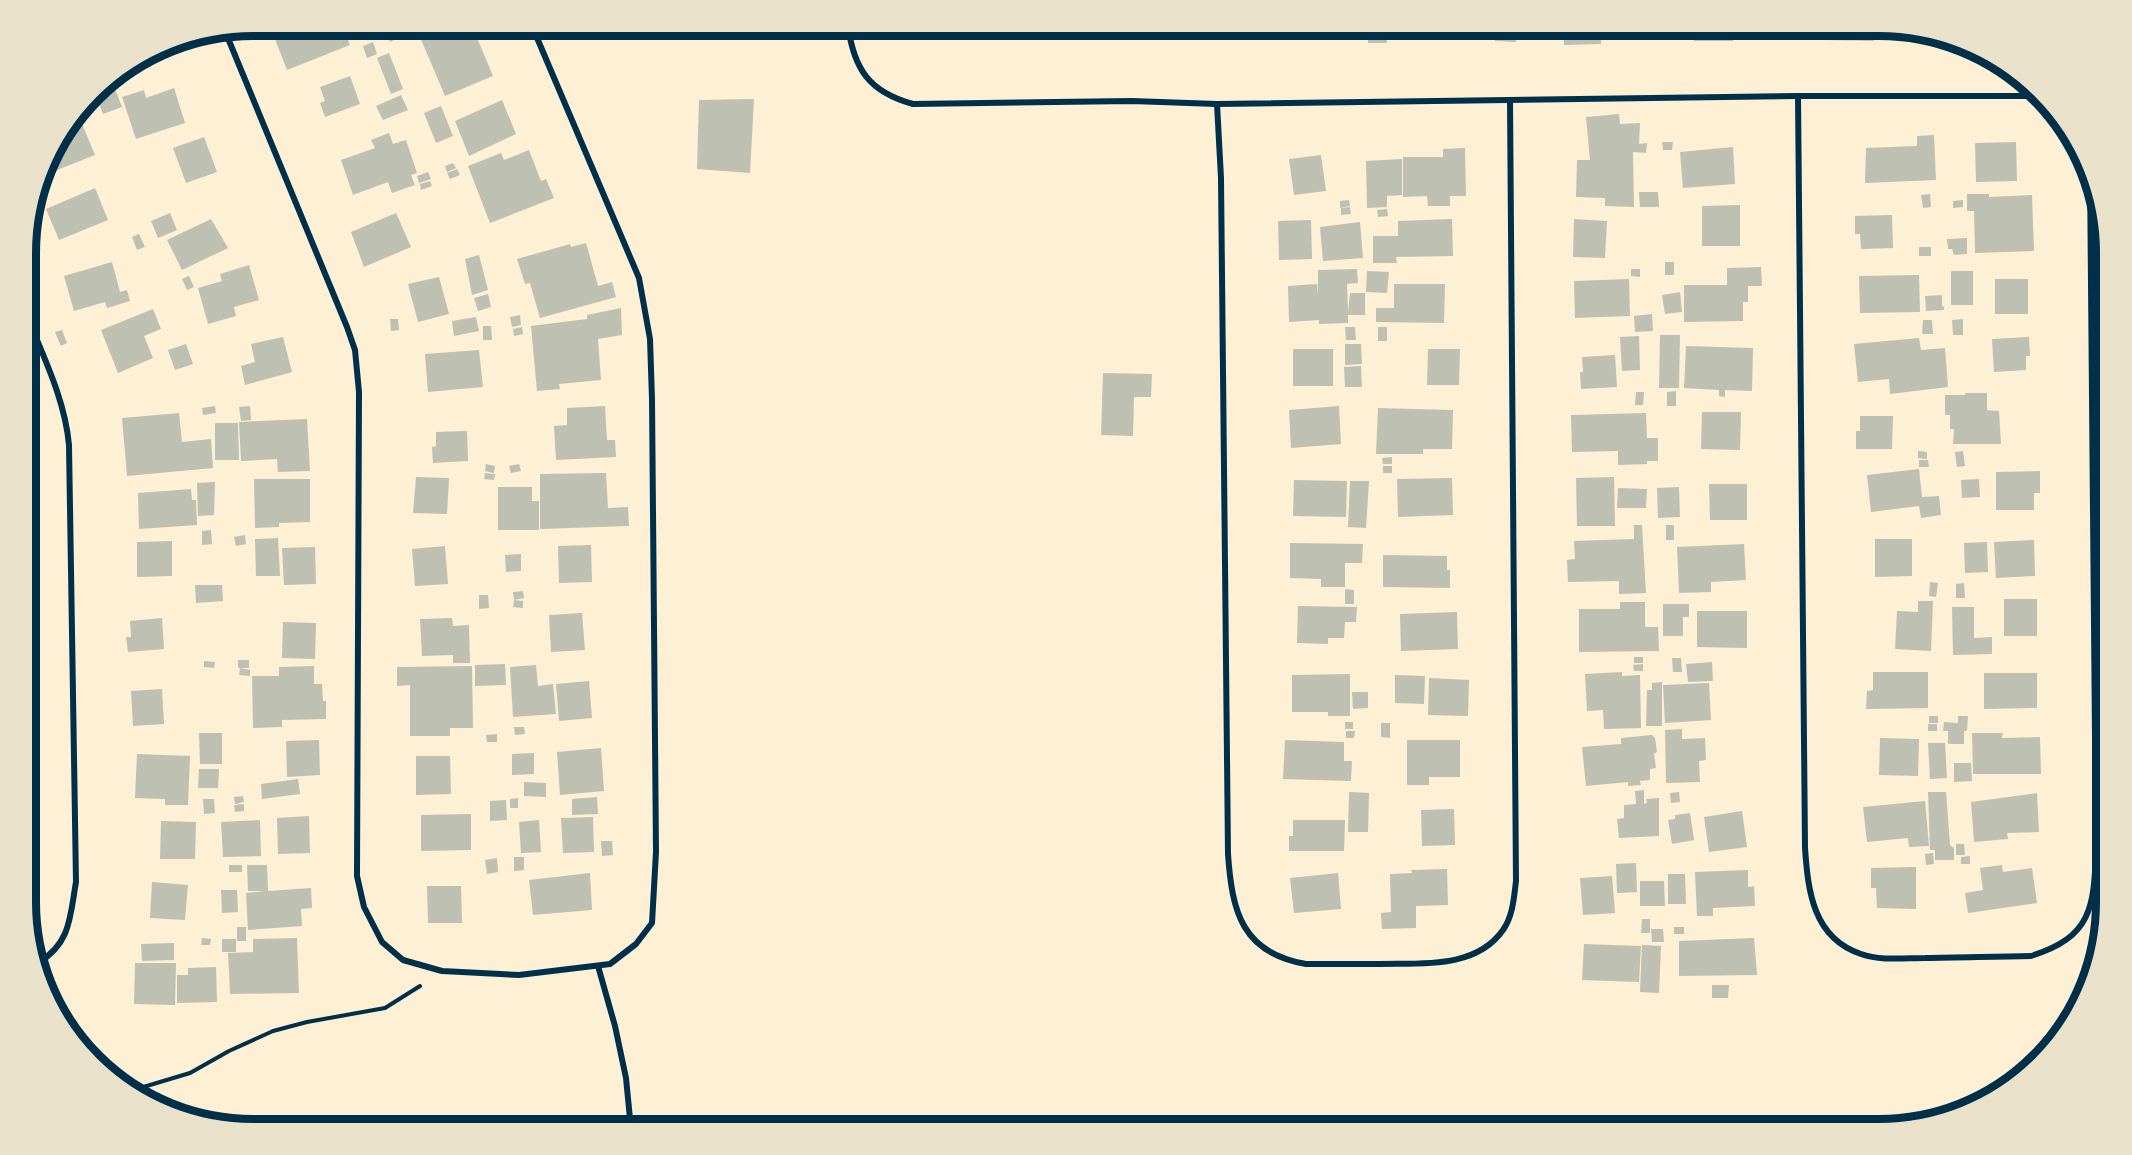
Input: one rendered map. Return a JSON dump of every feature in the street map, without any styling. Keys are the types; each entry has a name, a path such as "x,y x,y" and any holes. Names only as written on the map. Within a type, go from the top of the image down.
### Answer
{"street":[{"path":"228,37 355,350 359,392 357,876 364,907 382,942 403,960 442,972 519,975 610,964 636,944 652,923 656,880 650,339 639,278 536,36"},
{"path":"851,36 858,65 869,81 894,99 913,104 1132,101 1217,104 1798,96 2029,96"},
{"path":"1798,96 1805,848 1808,889 1820,920 1831,935 1844,947 1862,955 1894,958 2031,956 2052,949 2067,940 2081,926 2092,904 2096,850 2090,203"},
{"path":"1217,104 1221,178 1227,854 1230,886 1237,911 1245,928 1273,955 1289,961 1306,964 1439,963 1471,955 1489,945 1504,929 1513,905 1516,881 1510,100"},
{"path":"36,339 67,423 76,882 67,933 53,953 43,959"},
{"path":"598,966 615,1026 626,1078 630,1119"}],"path":[{"path":"141,1088 190,1073 229,1051 273,1031 307,1022 385,1008 442,972"}],"building":[{"path":"274,36 346,36 350,45 287,70"},
{"path":"387,36 400,37 390,42"},
{"path":"476,36 493,76 445,96 420,37"},
{"path":"1368,36 1405,36 1405,38 1387,38 1387,43 1368,43"},
{"path":"1495,36 1517,36 1516,42 1495,41"},
{"path":"1564,36 1601,36 1601,44 1564,45"},
{"path":"1694,36 1733,36 1733,41 1694,41"},
{"path":"1822,36 1874,36 1874,41 1822,40"},
{"path":"373,42 377,54 367,58 363,46"},
{"path":"389,53 403,89 391,94 377,58"},
{"path":"350,76 360,104 325,117 320,103 325,101 320,87"},
{"path":"114,87 122,107 103,114 98,100"},
{"path":"174,88 185,123 136,139 122,97 144,90 146,98"},
{"path":"401,95 408,110 383,120 376,106"},
{"path":"754,99 750,173 697,169 699,100"},
{"path":"502,100 516,134 469,156 455,121"},
{"path":"441,106 453,136 436,143 424,113"},
{"path":"1619,114 1620,124 1640,123 1639,144 1647,143 1646,153 1633,152 1634,207 1605,206 1605,198 1576,197 1577,160 1590,160 1586,117"},
{"path":"81,121 95,155 51,172 65,144"},
{"path":"389,133 393,144 406,140 417,173 411,175 415,185 392,193 388,182 353,195 341,160 375,148 371,140"},
{"path":"1934,135 1936,180 1865,183 1866,148 1917,146 1917,136"},
{"path":"204,137 217,172 186,183 173,148"},
{"path":"1662,142 1673,142 1672,150 1663,150"},
{"path":"2016,142 2017,181 1976,182 1975,143"},
{"path":"1733,147 1735,184 1683,188 1680,152"},
{"path":"1465,148 1466,196 1450,196 1450,206 1428,206 1427,196 1403,197 1403,157 1443,157 1443,149"},
{"path":"529,150 541,181 546,179 554,198 490,223 468,166 501,153 504,160"},
{"path":"1321,155 1326,191 1294,195 1289,159"},
{"path":"1402,159 1402,195 1387,196 1387,207 1367,208 1366,161"},
{"path":"453,163 456,168 447,172 445,166"},
{"path":"457,169 460,175 450,179 447,173"},
{"path":"428,172 431,179 419,183 417,176"},
{"path":"430,181 432,186 421,190 420,184"},
{"path":"95,188 108,220 59,240 46,209"},
{"path":"1639,192 1658,192 1659,207 1640,207"},
{"path":"1930,194 1931,207 1923,208 1921,195"},
{"path":"1967,194 1989,194 1989,197 2032,195 2034,251 1975,253 1974,211 1967,211"},
{"path":"1349,200 1350,206 1340,208 1340,201"},
{"path":"1963,200 1963,207 1953,208 1953,201"},
{"path":"1740,205 1740,246 1702,246 1702,206"},
{"path":"1350,207 1351,214 1341,215 1341,208"},
{"path":"1387,209 1388,216 1378,217 1377,210"},
{"path":"170,213 177,230 158,238 151,221"},
{"path":"396,213 411,247 364,267 351,232"},
{"path":"1892,215 1893,248 1861,249 1860,234 1855,234 1855,216"},
{"path":"211,219 228,248 182,270 167,240"},
{"path":"1452,219 1453,256 1396,257 1397,263 1373,263 1373,236 1398,236 1398,221"},
{"path":"1574,219 1607,221 1605,258 1573,257"},
{"path":"1311,220 1312,259 1279,260 1278,221"},
{"path":"1360,222 1363,258 1323,261 1320,227"},
{"path":"139,234 145,247 137,250 132,237"},
{"path":"1967,238 1967,254 1954,255 1952,249 1948,249 1947,239"},
{"path":"586,243 598,286 612,282 616,297 540,318 530,283 525,284 517,259 570,244 571,247"},
{"path":"1919,247 1931,247 1931,256 1919,256"},
{"path":"479,255 488,290 472,295 465,259"},
{"path":"112,262 120,292 127,290 130,301 107,308 105,302 74,311 64,276"},
{"path":"1665,262 1674,262 1674,275 1665,275"},
{"path":"249,265 259,300 234,307 236,316 208,324 198,288 222,281 220,274"},
{"path":"1761,267 1762,286 1748,286 1748,302 1743,302 1743,321 1684,322 1684,285 1727,285 1727,268"},
{"path":"1357,269 1358,283 1347,284 1348,312 1350,293 1365,293 1365,315 1348,315 1348,323 1319,324 1319,320 1289,322 1288,286 1317,284 1318,295 1318,270"},
{"path":"1631,269 1640,269 1640,277 1631,276"},
{"path":"1367,271 1389,272 1387,293 1366,292"},
{"path":"1951,271 1973,271 1973,305 1951,305"},
{"path":"1919,275 1920,312 1860,313 1859,276"},
{"path":"189,276 194,287 187,290 182,279"},
{"path":"439,277 449,314 418,322 408,284"},
{"path":"1629,279 1630,316 1575,318 1574,281"},
{"path":"1995,279 2028,279 2028,314 1995,314"},
{"path":"1394,284 1445,284 1444,323 1376,322 1376,308 1394,308"},
{"path":"1680,292 1682,312 1665,314 1662,295"},
{"path":"488,294 491,307 478,311 474,298"},
{"path":"1942,295 1944,310 1926,311 1925,296"},
{"path":"621,308 622,335 598,339 601,380 559,384 560,389 537,391 531,326 587,319 587,315"},
{"path":"153,309 161,329 144,336 153,358 118,373 101,330"},
{"path":"1652,314 1653,331 1635,332 1634,316"},
{"path":"520,315 521,325 512,327 510,317"},
{"path":"476,317 479,331 454,336 452,321"},
{"path":"390,319 398,319 399,330 391,331"},
{"path":"1963,319 1963,335 1953,335 1952,320"},
{"path":"1923,320 1932,320 1933,334 1922,333"},
{"path":"483,326 491,326 492,340 483,340"},
{"path":"522,327 523,334 514,336 513,329"},
{"path":"1345,327 1355,327 1356,340 1346,340"},
{"path":"1378,327 1387,327 1387,341 1378,341"},
{"path":"62,330 67,343 61,346 55,332"},
{"path":"1660,335 1680,335 1679,388 1659,388"},
{"path":"1639,336 1640,370 1622,371 1620,337"},
{"path":"283,337 292,372 245,385 241,366 255,362 251,344"},
{"path":"2029,337 2030,356 2026,356 2026,370 1994,372 1992,339"},
{"path":"1919,338 1921,350 1945,348 1948,387 1890,394 1889,379 1858,382 1854,344"},
{"path":"186,344 193,364 175,370 168,350"},
{"path":"1345,344 1361,344 1362,364 1345,365"},
{"path":"1686,346 1753,348 1752,391 1725,390 1725,397 1719,396 1719,390 1684,388"},
{"path":"1293,349 1333,349 1333,386 1293,386"},
{"path":"1428,349 1460,349 1459,385 1427,385"},
{"path":"479,350 483,387 428,392 425,354"},
{"path":"1615,355 1617,387 1581,389 1582,357"},
{"path":"1361,366 1362,387 1345,387 1344,367"},
{"path":"1103,373 1152,374 1151,397 1134,397 1133,436 1101,435"},
{"path":"1676,391 1676,406 1667,406 1667,392"},
{"path":"1636,392 1644,392 1643,405 1635,405"},
{"path":"1965,393 1987,393 1987,410 1999,411 2001,444 1953,444 1954,429 1950,429 1950,415 1945,415 1945,395 1965,395"},
{"path":"215,406 216,413 203,415 202,408"},
{"path":"250,406 251,420 241,421 239,407"},
{"path":"605,406 607,440 615,440 616,457 556,460 554,426 567,425 567,408"},
{"path":"1339,406 1341,444 1291,448 1289,410"},
{"path":"1378,408 1453,410 1452,449 1423,449 1423,454 1376,454"},
{"path":"1702,412 1741,412 1740,450 1701,449"},
{"path":"179,413 182,442 211,439 213,468 127,476 122,418"},
{"path":"1646,413 1647,438 1658,438 1658,461 1647,461 1647,464 1618,465 1618,451 1572,452 1571,415"},
{"path":"1860,416 1893,416 1892,449 1856,449 1856,431 1860,431"},
{"path":"307,419 310,471 278,472 277,459 241,461 239,422"},
{"path":"215,423 238,423 239,460 215,460"},
{"path":"467,431 468,461 433,463 432,447 436,446 436,432"},
{"path":"1918,451 1927,452 1927,459 1918,458"},
{"path":"1963,451 1965,466 1957,467 1955,452"},
{"path":"1392,457 1392,464 1383,464 1382,458"},
{"path":"1919,460 1928,460 1929,467 1919,467"},
{"path":"486,464 495,466 494,473 485,471"},
{"path":"519,464 521,471 511,473 509,466"},
{"path":"1383,466 1392,466 1392,473 1383,473"},
{"path":"1919,469 1922,497 1939,496 1941,515 1921,518 1919,506 1871,512 1867,475"},
{"path":"2040,471 2040,493 2034,493 2034,510 1996,510 1996,472"},
{"path":"485,473 495,474 494,480 484,479"},
{"path":"606,473 608,508 628,507 629,526 540,529 540,474"},
{"path":"416,477 449,478 447,514 413,513"},
{"path":"1614,477 1615,526 1577,526 1576,478"},
{"path":"1452,478 1453,515 1398,517 1397,479"},
{"path":"254,479 310,479 310,522 279,523 279,527 255,528"},
{"path":"1979,479 1980,497 1962,498 1961,480"},
{"path":"1294,480 1347,481 1346,517 1293,516"},
{"path":"1350,481 1369,481 1366,528 1348,527"},
{"path":"215,482 214,515 198,516 197,483"},
{"path":"1709,484 1747,484 1747,520 1710,520"},
{"path":"498,487 532,487 532,501 539,501 539,530 498,530"},
{"path":"1679,487 1680,517 1658,518 1657,488"},
{"path":"1618,488 1647,489 1646,508 1617,508"},
{"path":"191,489 192,500 196,500 197,525 139,529 138,493"},
{"path":"1634,525 1642,525 1646,593 1619,594 1619,581 1568,582 1567,560 1575,559 1574,541 1634,539"},
{"path":"1666,525 1674,525 1674,540 1666,540"},
{"path":"211,530 212,544 202,545 202,531"},
{"path":"245,535 246,544 236,546 234,537"},
{"path":"278,538 280,576 256,576 255,539"},
{"path":"1875,539 1912,539 1912,576 1875,577"},
{"path":"2034,540 2035,576 1996,578 1994,542"},
{"path":"172,541 172,576 137,577 137,542"},
{"path":"1987,542 1988,572 1965,573 1964,543"},
{"path":"1290,543 1363,544 1362,563 1345,563 1345,587 1321,587 1321,579 1290,578"},
{"path":"1744,544 1746,580 1711,582 1711,592 1679,593 1677,547"},
{"path":"591,545 592,582 559,583 558,546"},
{"path":"445,546 448,584 415,586 412,549"},
{"path":"315,547 316,584 284,585 282,548"},
{"path":"521,554 521,571 506,572 505,555"},
{"path":"1383,555 1447,556 1450,588 1383,587"},
{"path":"1930,582 1938,583 1936,597 1929,596"},
{"path":"1964,583 1965,598 1956,598 1956,584"},
{"path":"195,585 222,585 223,601 196,603"},
{"path":"1345,589 1354,590 1354,604 1345,604"},
{"path":"523,591 524,598 514,600 513,592"},
{"path":"479,595 488,595 489,608 479,609"},
{"path":"2004,599 2037,599 2037,636 2004,636"},
{"path":"514,600 523,601 523,608 513,607"},
{"path":"1918,601 1933,601 1931,651 1895,649 1897,611 1918,612"},
{"path":"1620,602 1645,602 1645,627 1658,627 1659,651 1579,652 1579,609 1620,609"},
{"path":"1663,604 1689,604 1689,617 1683,617 1683,636 1663,636"},
{"path":"1298,606 1357,607 1356,622 1345,622 1344,638 1328,638 1328,644 1297,643"},
{"path":"1952,607 1974,607 1974,638 1992,637 1992,654 1953,655"},
{"path":"1697,611 1747,611 1747,648 1697,647"},
{"path":"1457,612 1458,649 1401,651 1400,614"},
{"path":"582,613 585,650 551,652 549,615"},
{"path":"162,618 164,649 128,652 126,637 131,637 130,621"},
{"path":"452,618 453,626 469,625 470,663 453,663 453,655 422,656 420,619"},
{"path":"283,622 316,623 315,659 282,658"},
{"path":"1634,657 1643,657 1643,663 1634,663"},
{"path":"1672,658 1681,658 1682,672 1673,672"},
{"path":"238,660 249,660 249,668 238,668"},
{"path":"204,661 215,662 214,668 204,667"},
{"path":"1712,662 1713,681 1688,682 1686,664"},
{"path":"505,664 506,685 475,686 475,665"},
{"path":"1643,664 1643,671 1634,671 1633,665"},
{"path":"536,665 538,686 553,684 556,714 513,717 510,667"},
{"path":"314,666 314,684 322,684 323,701 326,701 326,719 282,720 282,727 253,728 252,676 279,676 279,667"},
{"path":"472,666 473,728 450,728 450,736 410,736 410,685 397,686 397,667"},
{"path":"240,668 250,670 250,676 239,675"},
{"path":"1622,672 1622,676 1640,675 1641,728 1604,729 1603,710 1587,711 1585,674"},
{"path":"1873,672 1928,672 1928,708 1866,709 1867,691 1873,690"},
{"path":"1984,673 2037,673 2037,708 1984,709"},
{"path":"1350,674 1350,716 1328,716 1328,712 1292,712 1292,675"},
{"path":"1395,675 1425,676 1424,704 1395,703"},
{"path":"1429,678 1469,680 1468,716 1428,715"},
{"path":"589,681 592,718 559,721 556,684"},
{"path":"1662,682 1662,726 1646,726 1647,690 1652,690 1652,683"},
{"path":"1709,683 1711,720 1665,723 1663,685"},
{"path":"162,689 164,724 133,726 131,691"},
{"path":"1352,692 1368,692 1368,708 1353,709"},
{"path":"1929,716 1938,716 1938,723 1929,723"},
{"path":"1958,716 1968,716 1967,731 1964,731 1964,744 1948,744 1948,731 1943,731 1944,722 1958,723"},
{"path":"1345,722 1353,722 1353,729 1345,729"},
{"path":"1381,723 1390,723 1390,738 1381,737"},
{"path":"1928,724 1937,724 1937,731 1928,731"},
{"path":"514,727 524,727 525,734 515,735"},
{"path":"1682,729 1682,739 1705,738 1706,760 1699,761 1700,782 1666,783 1665,730"},
{"path":"1346,731 1355,731 1354,738 1346,738"},
{"path":"199,733 222,733 222,764 200,764"},
{"path":"1972,733 2003,733 2002,738 2040,737 2041,774 1973,774"},
{"path":"497,734 497,742 487,742 486,735"},
{"path":"1652,735 1655,738 1657,752 1654,754 1656,768 1650,769 1650,780 1640,781 1641,785 1628,786 1628,782 1586,786 1582,747 1621,744 1621,738"},
{"path":"1880,738 1919,739 1918,776 1879,775"},
{"path":"319,740 320,775 287,777 286,741"},
{"path":"1285,740 1344,742 1344,761 1352,761 1351,781 1283,779"},
{"path":"1407,740 1460,740 1460,777 1429,777 1429,785 1407,785"},
{"path":"1928,743 1945,743 1947,778 1930,779"},
{"path":"601,748 604,791 560,795 557,752"},
{"path":"534,753 534,774 512,775 512,754"},
{"path":"137,754 190,756 188,805 165,805 165,799 135,798"},
{"path":"416,756 450,756 451,794 416,795"},
{"path":"1954,763 1971,763 1972,781 1954,782"},
{"path":"199,769 219,769 218,788 198,788"},
{"path":"298,779 300,794 262,799 261,784"},
{"path":"524,782 546,783 546,797 524,796"},
{"path":"1644,790 1644,804 1647,803 1646,799 1659,798 1659,836 1619,838 1617,819 1624,818 1624,805 1636,804 1635,791"},
{"path":"1349,792 1369,793 1368,832 1348,832"},
{"path":"1679,792 1680,802 1671,803 1670,793"},
{"path":"1928,792 1946,792 1950,845 1954,848 1954,860 1935,860 1935,850 1930,850"},
{"path":"2037,793 2039,832 2007,833 2008,839 1974,842 1971,802"},
{"path":"243,796 244,802 235,804 234,797"},
{"path":"597,797 598,814 572,815 572,799"},
{"path":"518,798 518,808 510,808 510,799"},
{"path":"203,799 214,799 215,813 204,814"},
{"path":"506,800 507,820 490,821 490,801"},
{"path":"1925,801 1929,846 1909,847 1908,838 1867,842 1863,807"},
{"path":"244,804 244,811 235,812 234,805"},
{"path":"1454,809 1455,845 1422,846 1421,810"},
{"path":"1742,811 1747,847 1709,852 1704,817"},
{"path":"1690,813 1694,840 1672,844 1668,820 1675,819 1675,815"},
{"path":"471,814 471,850 421,851 421,815"},
{"path":"309,816 310,853 278,854 277,818"},
{"path":"593,817 594,852 563,853 561,818"},
{"path":"260,820 261,856 223,857 221,822"},
{"path":"539,820 541,852 521,853 519,822"},
{"path":"1293,820 1345,820 1344,851 1289,851 1289,836 1293,836"},
{"path":"161,821 196,822 195,859 160,859"},
{"path":"601,841 612,841 613,855 602,856"},
{"path":"1956,844 1964,844 1965,855 1956,855"},
{"path":"1933,853 1934,864 1926,865 1925,854"},
{"path":"1970,856 1970,864 1961,864 1961,857"},
{"path":"514,857 524,857 524,870 514,871"},
{"path":"497,858 498,872 487,874 485,860"},
{"path":"1636,863 1637,892 1617,893 1616,864"},
{"path":"229,865 242,865 242,872 229,872"},
{"path":"247,865 267,865 268,891 311,888 312,908 301,909 302,926 248,930 246,893 265,891 248,891"},
{"path":"2002,865 2003,872 2032,868 2037,903 1968,913 1965,893 1983,890 1980,868"},
{"path":"1916,867 1916,909 1877,908 1876,888 1871,888 1871,868"},
{"path":"1447,869 1448,905 1416,906 1416,928 1382,929 1381,913 1391,912 1390,874 1412,873 1411,870"},
{"path":"1748,870 1748,887 1754,886 1755,906 1713,908 1713,916 1697,916 1695,872"},
{"path":"590,873 592,910 533,915 529,880"},
{"path":"1338,873 1341,909 1294,913 1290,878"},
{"path":"1668,874 1685,874 1686,904 1668,904"},
{"path":"1612,876 1615,913 1583,915 1580,878"},
{"path":"1640,881 1664,881 1665,906 1640,906"},
{"path":"152,882 188,885 185,920 150,918"},
{"path":"427,886 461,886 462,923 428,923"},
{"path":"221,890 237,890 238,912 222,913"},
{"path":"1642,919 1650,919 1650,933 1641,933"},
{"path":"237,927 246,927 246,941 237,941"},
{"path":"1674,927 1684,927 1684,934 1674,934"},
{"path":"1651,929 1663,929 1664,942 1652,942"},
{"path":"202,938 211,939 210,945 201,945"},
{"path":"297,938 299,993 230,994 228,953 253,952 253,939"},
{"path":"1754,938 1757,975 1679,976 1679,941"},
{"path":"222,939 236,939 236,952 222,952"},
{"path":"174,943 174,960 142,961 141,944"},
{"path":"1584,944 1641,946 1639,982 1582,980"},
{"path":"1642,945 1661,946 1659,993 1640,992"},
{"path":"135,963 176,963 175,1005 134,1004"},
{"path":"216,967 217,1002 177,1003 177,975 188,975 188,968"},
{"path":"1712,985 1729,985 1728,998 1712,998"}]}
